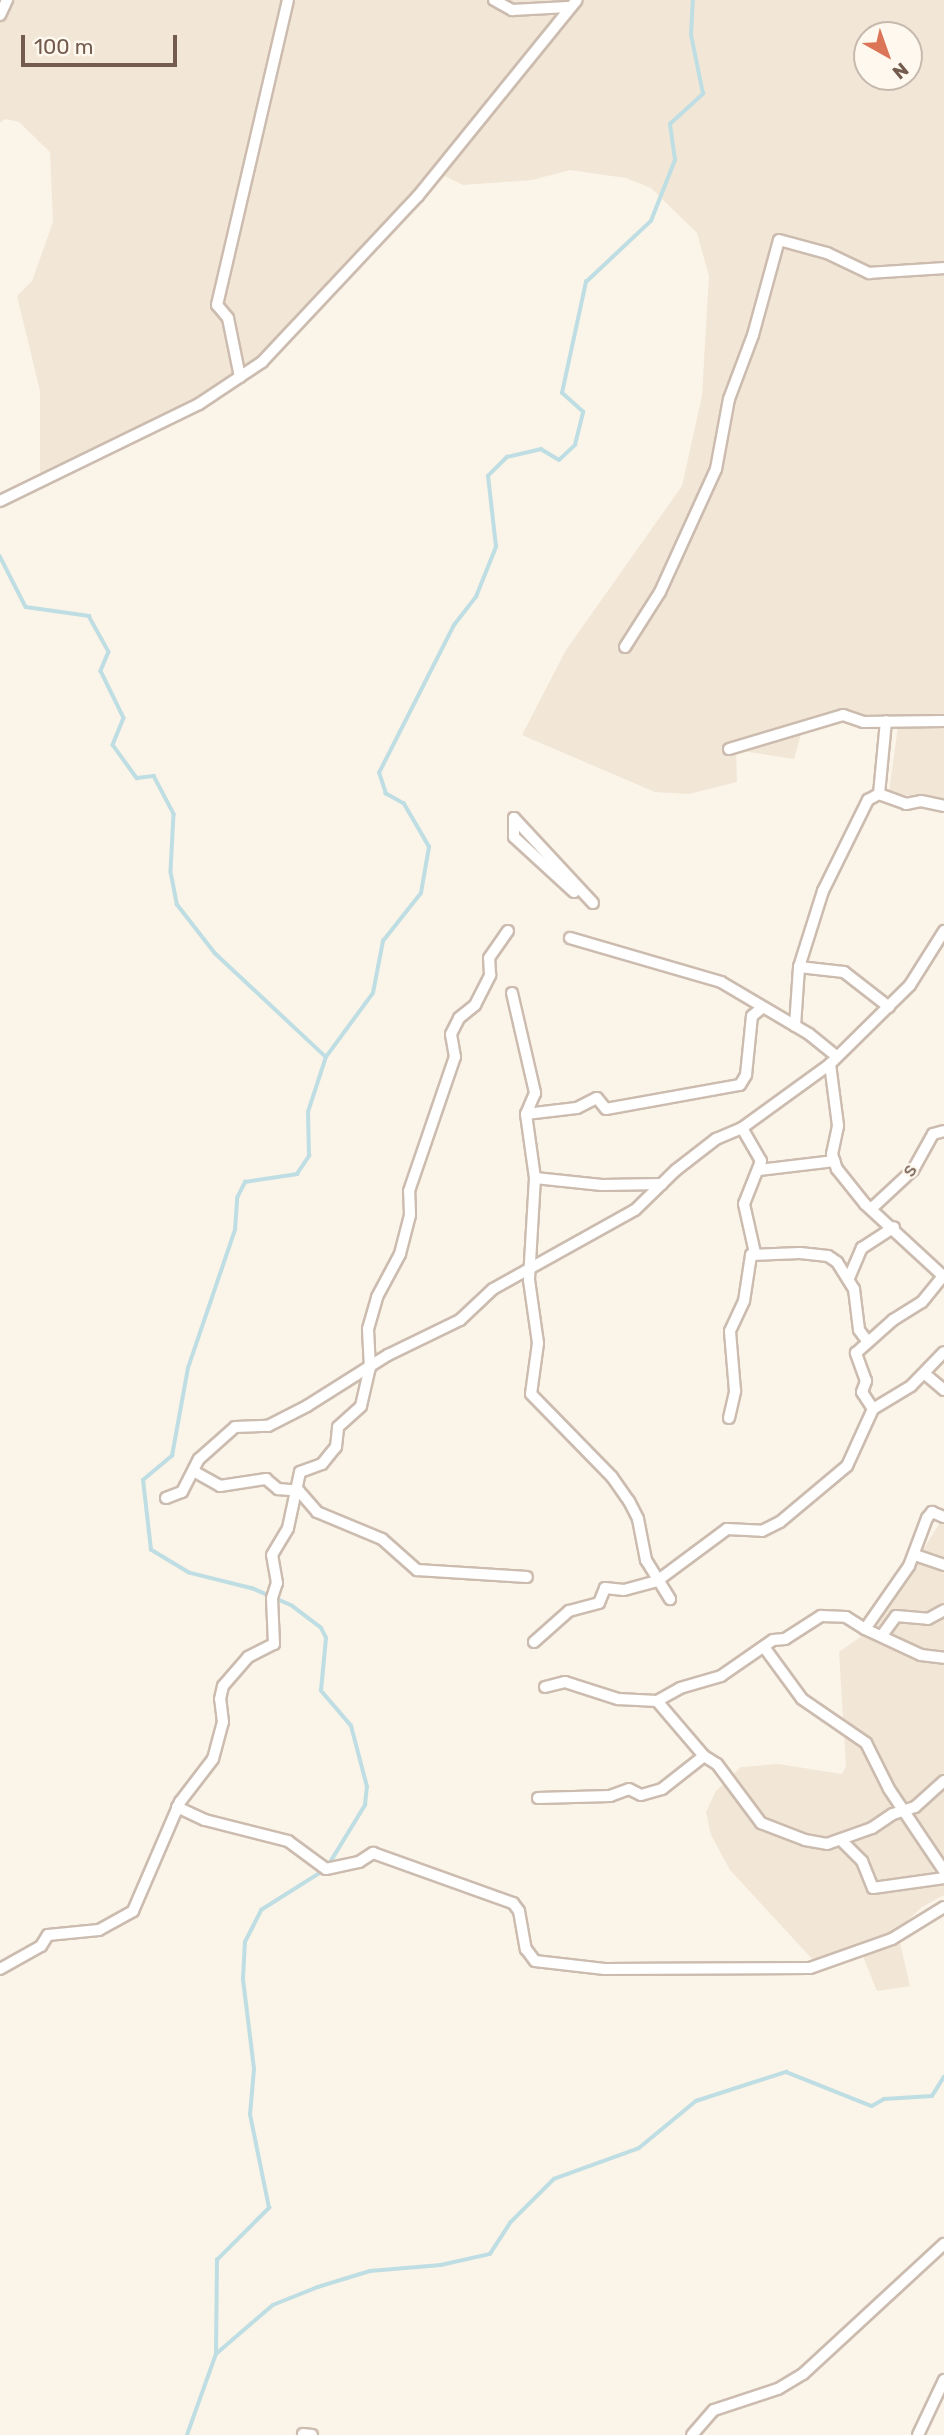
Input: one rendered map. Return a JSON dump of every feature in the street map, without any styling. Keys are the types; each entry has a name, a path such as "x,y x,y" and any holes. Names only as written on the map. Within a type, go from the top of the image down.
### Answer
{"street":[{"path":"0,15 7,0"},
{"path":"240,377 228,318 217,305 288,0"},
{"path":"494,0 512,10 573,4"},
{"path":"0,502 111,450 240,377 288,336 418,196 573,4"},
{"path":"625,647 660,592 716,470 729,399 753,335 779,240 827,253 869,273 944,268"},
{"path":"729,749 824,718 843,715 863,722 944,721"},
{"path":"879,794 886,721"},
{"path":"795,1026 799,967 830,874 844,856 868,800 879,794 906,804 921,801 944,806"},
{"path":"575,892 514,837 514,818 593,903"},
{"path":"0,1969 41,1946 48,1935 99,1930 133,1911 177,1807 213,1759 223,1722 220,1699 223,1686 248,1657 274,1644 272,1598 277,1583 270,1565 275,1545 288,1528 295,1489 303,1469 322,1464 336,1447 338,1427 361,1406 370,1368 368,1329 377,1297 400,1254 410,1215 409,1191 454,1057 451,1034 459,1018 475,1005 490,975 489,958 508,931"},
{"path":"166,1498 182,1492 199,1460 235,1427 268,1426 460,1320 493,1289 623,1218 716,1139 742,1128 834,1061 910,985 944,931"},
{"path":"570,938 721,982 795,1026 834,1061 838,1126 834,1161 871,1209 894,1227 944,1276 922,1302 868,1342 855,1357 866,1381 862,1392 873,1409"},
{"path":"799,967 844,972 889,1007"},
{"path":"512,993 535,1093 526,1114 535,1178 531,1269 538,1343 531,1394 612,1477 629,1501 638,1519 646,1560 670,1600"},
{"path":"526,1114 577,1108 597,1098 606,1110 740,1085 746,1074 751,1016 762,1008"},
{"path":"742,1128 759,1152 759,1170 744,1204 755,1253"},
{"name":"s","path":"871,1209 913,1170 933,1135 944,1131"},
{"path":"759,1170 834,1161"},
{"path":"535,1178 602,1185 662,1184"},
{"path":"849,1278 862,1248 894,1227"},
{"path":"729,1418 735,1391 730,1331 744,1301 748,1257 755,1253 828,1256 849,1278 859,1330 868,1342"},
{"path":"534,1642 569,1611 599,1603 605,1588 624,1590 657,1580 727,1530 762,1531 780,1522 847,1466 873,1409 925,1374 944,1352"},
{"path":"925,1374 944,1390"},
{"path":"195,1472 220,1486 266,1479 278,1489 295,1489 317,1512 382,1539 417,1570 527,1577"},
{"path":"865,1629 915,1555 927,1518 932,1512 944,1517"},
{"path":"915,1555 944,1565"},
{"path":"883,1634 896,1616 928,1619 944,1609"},
{"path":"545,1687 565,1682 618,1699 657,1701 680,1688 720,1676 764,1647 825,1615 846,1618 921,1655 944,1658"},
{"path":"764,1647 802,1699 866,1743 889,1789 907,1812 944,1871"},
{"path":"657,1701 704,1756 718,1764 761,1823 805,1840 827,1844 907,1812 944,1781"},
{"path":"538,1798 610,1796 629,1789 641,1795 662,1789 704,1756"},
{"path":"177,1807 205,1820 288,1841 326,1869 359,1862 373,1853 513,1903 519,1911 526,1949 535,1961 605,1969 810,1968 892,1939 944,1907"},
{"path":"841,1840 862,1861 873,1888 944,1878"},
{"path":"692,2435 714,2410 778,2389 803,2374 944,2244"},
{"path":"918,2435 944,2381"}],"shaded area":[{"path":"0,0 944,0 944,802 889,792 899,719 839,712 805,720 794,759 736,750 737,782 689,794 655,792 522,735 566,650 682,486 702,396 709,276 697,233 651,188 626,178 570,170 532,180 463,185 445,176 260,360 197,401 40,480 40,391 17,296 32,281 53,222 50,152 19,122 5,119 0,123"},
{"path":"944,1516 944,1895 922,1907 897,1930 910,1986 877,1991 858,1944 814,1961 730,1870 711,1835 706,1812 716,1791 741,1767 778,1764 842,1774 846,1766 839,1652 876,1626"}],"waterway":[{"path":"187,2435 216,2354 217,2260 269,2208 250,2115 254,2069 243,1979 245,1942 261,1910 326,1869 365,1805 367,1787 351,1726 321,1691 326,1638 321,1628 292,1606 253,1589 189,1573 151,1550 143,1480 172,1456 188,1368 235,1230 237,1198 245,1182 297,1174 309,1156 308,1112 326,1057 373,993 383,941 421,893 429,847 404,804 386,794 379,773 454,625 476,597 496,547 488,476 507,457 541,449 559,460 575,445 583,412 562,393 586,282 651,221 675,160 670,124 703,94 691,35 693,0"},
{"path":"0,556 26,607 89,616 109,652 101,671 124,718 113,745 137,778 154,776 174,814 171,872 177,904 215,953 326,1057"},
{"path":"216,2354 273,2305 318,2287 370,2271 441,2265 490,2254 510,2223 554,2179 639,2148 696,2101 786,2072 872,2106 884,2099 932,2096 944,2077"}]}
